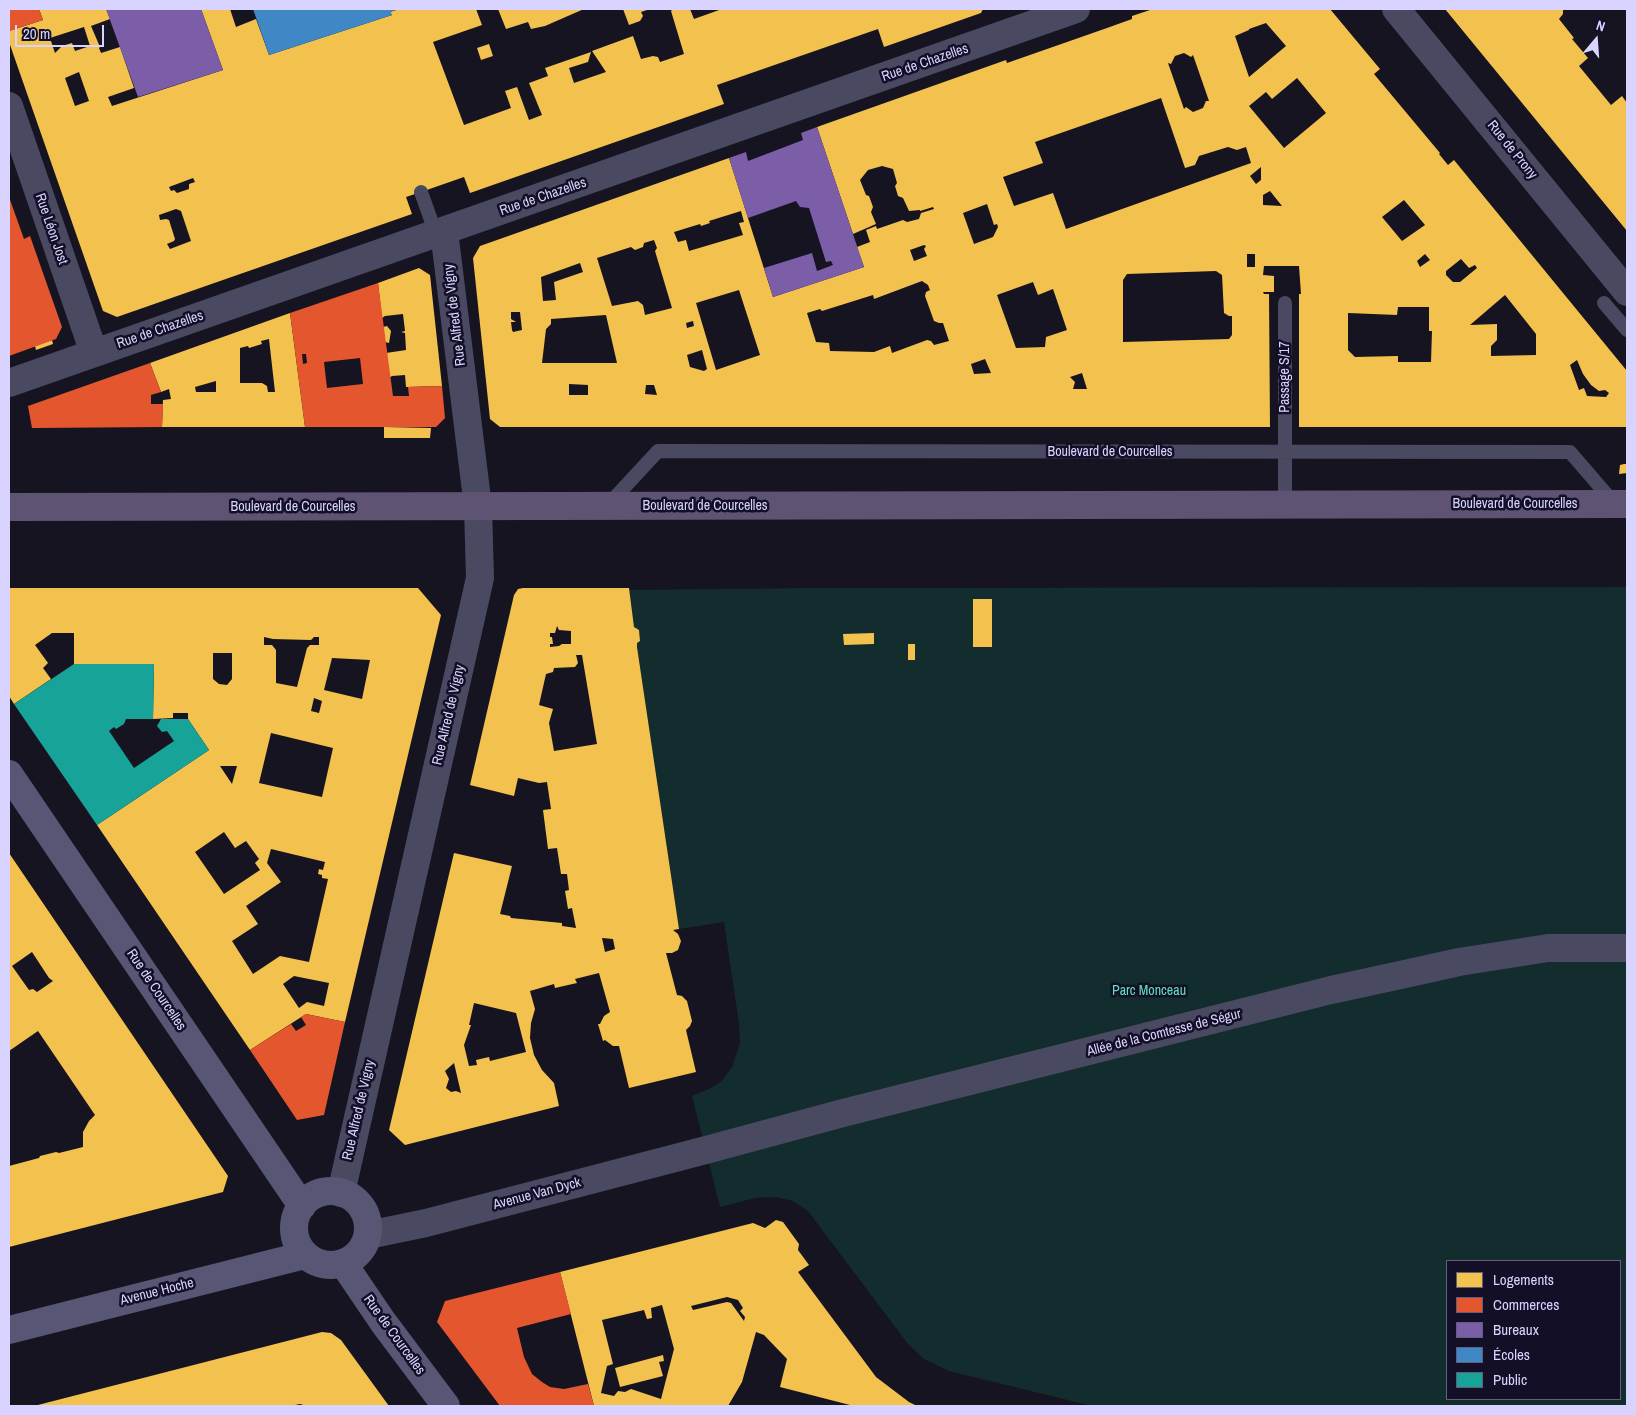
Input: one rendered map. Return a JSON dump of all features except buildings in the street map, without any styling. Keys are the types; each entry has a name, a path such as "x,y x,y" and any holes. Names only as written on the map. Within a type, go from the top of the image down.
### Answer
{"main road":[{"name":"Boulevard de Courcelles","path":"9,507 1620,503"}],"street":[{"name":"Rue de Chazelles","path":"9,383 440,233 1022,18 1076,9"},
{"name":"Rue de Prony","path":"1396,9 1616,297"},
{"name":"Rue Léon Jost","path":"9,106 94,353"},
{"name":"Rue Alfred de Vigny","path":"341,1192 480,578 478,506 440,233"},
{"name":"Rue de Courcelles","path":"9,774 302,1206"},
{"name":"Allée de la Comtesse de Ségur","path":"706,1150 843,1113 1331,990 1459,962 1548,948 1627,948"},
{"name":"Avenue Van Dyck","path":"368,1234 426,1223 706,1150"},
{"path":"328,1191 341,1192 357,1202 364,1210 368,1220 368,1234 360,1251 353,1258 343,1263 325,1265 305,1255 299,1247 295,1233 296,1216 309,1199 318,1194 328,1191"},
{"name":"Avenue Hoche","path":"9,1330 305,1255"},
{"name":"Rue de Courcelles","path":"343,1263 376,1312 446,1406"}],"lane":[{"path":"421,192 440,233"},
{"path":"1616,297 1627,330"},
{"name":"Passage S/17","path":"1285,303 1285,504"},
{"name":"Boulevard de Courcelles","path":"607,507 658,451 1570,452 1620,503"}],"green space":[{"name":"Parc Monceau","path":"1627,587 1627,1406 1092,1406 949,1371 924,1359 908,1344 808,1211 793,1201 777,1197 755,1198 720,1207 692,1096 722,1081 732,1067 740,1043 724,922 679,929 637,647 637,643 640,640 639,630 634,627 629,590"}]}
